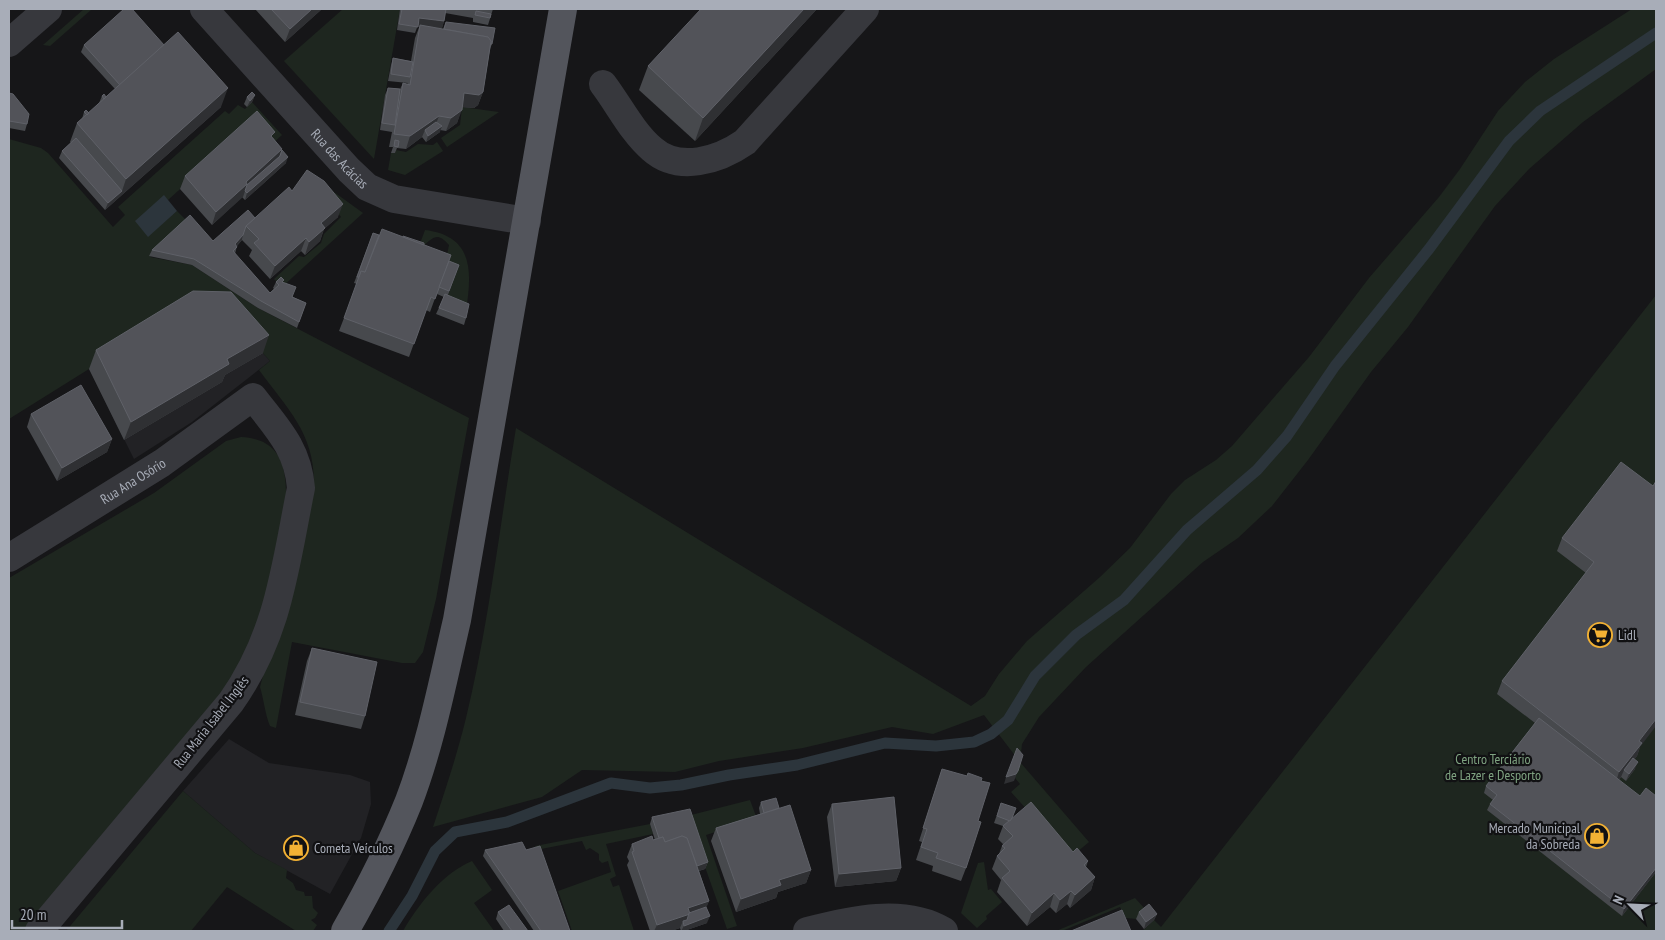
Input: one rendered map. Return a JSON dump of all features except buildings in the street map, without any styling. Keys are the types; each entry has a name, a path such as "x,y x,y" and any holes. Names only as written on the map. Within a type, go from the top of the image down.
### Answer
{"main road":[{"path":"345,931 374,881 409,799 435,712 457,620 562,9"}],"street":[{"path":"9,44 48,9"},
{"name":"Rua das Acácias","path":"204,9 349,170 367,187 394,199 527,220"},
{"path":"603,84 637,133 652,150 667,158 686,162 710,159 730,152 745,142 865,9"},
{"name":"Rua Ana Osório","path":"9,558 162,462 253,397"},
{"name":"Rua Maria Isabel Inglês","path":"40,931 231,702 247,679 268,636 276,612 301,488 299,468 292,450 253,397"},
{"path":"807,931 846,921 898,918 921,921 944,931"}],"shaded area":[{"path":"164,195 177,211 148,237 135,221"},
{"path":"186,309 224,310 270,361 192,422 134,459 89,369"},
{"path":"229,739 269,763 350,775 370,782 371,804 361,838 330,894 255,853 183,791"}],"green space":[{"path":"84,9 92,9 50,46 43,45"},
{"path":"343,9 400,9 374,159 284,61"},
{"path":"1632,9 1656,9 1656,69 1583,122 1529,169 1495,206 1408,327 1371,372 1308,460 1272,506 1238,538 1203,562 1086,667 1039,717 1022,744 1020,762 984,715 933,734 892,727 803,748 719,761 675,772 582,770 542,797 433,827 459,746 474,682 488,610 516,428 971,706 985,696 999,674 1027,641 1130,548 1171,494 1185,480 1216,460 1232,446 1309,357 1369,278 1439,197 1498,111 1525,82 1554,59"},
{"path":"252,102 282,135 271,145 252,124 168,200 164,196 148,236 177,211 188,222 150,257 192,265 258,308 469,418 436,599 423,652 415,663 402,663 292,642 276,728 270,726 260,687 314,482 313,465 304,435 289,409 259,370 270,361 224,310 113,354 9,419 9,139 41,148 48,153 113,227 125,215 118,207 225,111 229,114 238,105 245,109"},
{"path":"462,107 499,112 447,147 441,138 460,125"},
{"path":"437,142 443,151 405,175 388,170 391,153 395,153 396,150 406,152 418,144 433,145"},
{"path":"322,180 334,192 363,213 282,287 274,279 299,256 304,257 321,243 324,234 341,217 316,187"},
{"path":"425,230 441,234 453,240 461,248 469,270 466,311 447,298 458,268 440,261 447,255 449,245 440,237 436,237 418,249"},
{"name":"Centro Terciário de Lazer e Desporto","path":"1656,295 1656,931 1142,931 1154,920 1161,927"},
{"path":"241,437 265,443 278,456 285,476 286,500 262,619 238,674 26,931 9,931 9,578 154,493 226,441"},
{"path":"1020,762 1089,842 1070,858 1011,792 1020,784 1015,778"},
{"path":"183,791 255,853 287,870 286,878 293,883 296,890 304,892 305,896 312,896 313,908 318,913 311,920 317,925 313,931 296,931 227,887 191,931 66,931"},
{"path":"750,800 757,819 706,835 737,926 727,929 687,816"},
{"path":"650,824 653,834 606,844 616,876 610,879 613,887 619,885 634,931 572,931 558,891 611,872 608,861 602,863 599,860 599,854 590,848 586,850 582,841 536,850 535,846"},
{"path":"472,861 492,890 474,903 494,931 403,931 432,891 451,873"},
{"path":"984,862 988,890 991,889 1002,902 986,916 987,919 977,928 961,913 978,863"},
{"path":"1135,898 1146,910 1136,919 1126,918 1120,907 1062,931 1056,931"}],"waterway":[{"path":"389,931 412,896 435,851 455,832 507,822 611,783 650,788 681,785 729,775 797,765 885,743 936,746 974,742 991,734 1008,720 1035,676 1076,635 1124,600 1187,530 1257,470 1287,436 1335,366 1429,249 1509,141 1540,111 1656,33"}],"place":[{"name":"Lidl","path":"1600,635"},
{"name":"Mercado Municipal da Sobreda","path":"1597,836"},
{"name":"Cometa Veículos","path":"296,848"}]}
